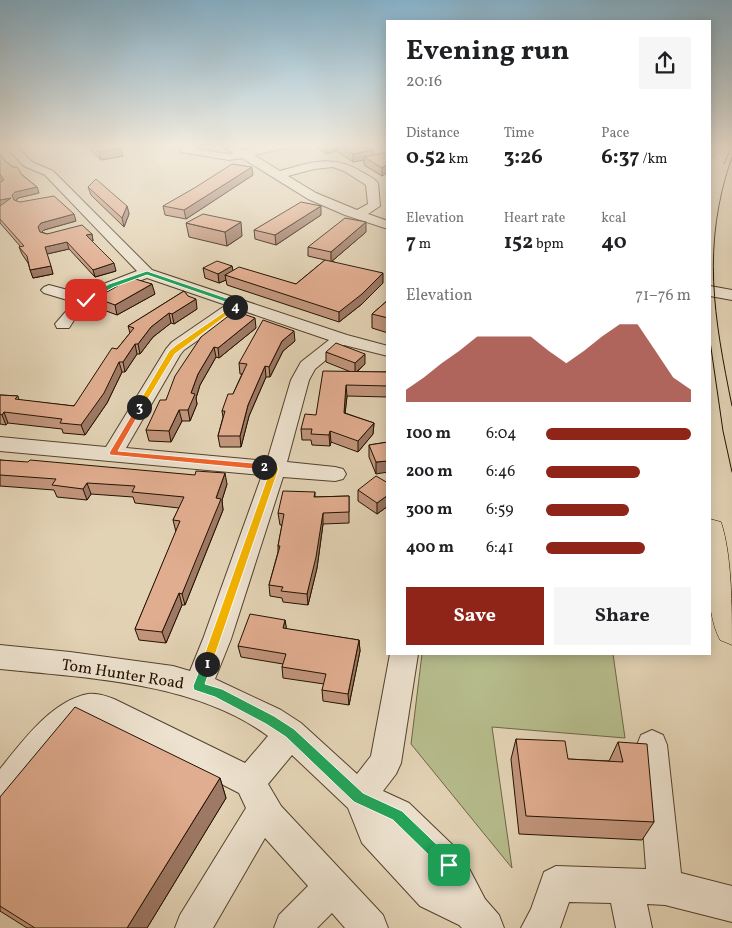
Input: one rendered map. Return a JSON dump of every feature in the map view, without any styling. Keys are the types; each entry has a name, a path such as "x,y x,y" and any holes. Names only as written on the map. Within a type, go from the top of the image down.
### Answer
{"main road":[{"path":"711,535 732,630"}],"street":[{"path":"64,188 96,223 147,273 341,339 386,350"},
{"path":"300,188 312,196 386,224"},
{"path":"358,215 374,206 372,188"},
{"path":"50,197 68,192"},
{"path":"77,228 96,223"},
{"path":"62,324 73,309 86,300 112,286 147,273"},
{"path":"49,290 86,300"},
{"path":"711,291 732,294"},
{"path":"113,453 172,353 185,341 239,304"},
{"path":"198,686 217,639 275,468 303,372 315,359 341,339"},
{"path":"0,444 334,474"},
{"path":"359,797 385,763 404,655"},
{"name":"Tom Hunter Road","path":"0,657 147,674 198,686 218,693 270,720 290,733 359,797 374,831 433,893 479,920"},
{"path":"0,794 51,734 70,717 88,708 104,709 257,795 270,818 370,928"},
{"path":"193,928 257,795 290,733"},
{"path":"652,746 665,887"},
{"path":"539,928 546,918 556,884 665,887 732,904"},
{"path":"625,886 634,928"},
{"path":"292,928 332,887"}],"green space":[{"path":"422,655 613,655 625,738 492,727 512,868 411,744"}],"building":[{"path":"0,188 31,188 15,192 12,195 14,200 20,202 54,196 74,214 41,223 38,227 40,232 47,234 82,225 92,234 86,235 114,263 93,270 67,242 45,247 51,266 30,270 27,256 19,247 24,246 0,219 0,206 11,198 0,200"},
{"path":"89,188 107,188 127,206 122,218"},
{"path":"194,188 218,188 184,210 163,206"},
{"path":"301,202 321,206 275,235 254,230"},
{"path":"203,214 241,222 225,232 186,223"},
{"path":"345,218 366,222 331,252 308,247"},
{"path":"325,260 383,273 362,294 339,312 225,275 239,267 296,284"},
{"path":"217,261 232,266 218,274 203,268"},
{"path":"132,278 152,284 115,305 96,298"},
{"path":"184,291 188,296 196,299 172,314 169,313 151,327 138,344 135,344 123,362 119,362 104,393 81,425 60,423 62,419 4,412 2,415 0,414 0,395 18,396 15,399 74,406 112,348 117,349 134,328 128,326"},
{"path":"386,302 386,318 372,314"},
{"path":"235,311 255,318 218,348 214,347 198,374 191,393 195,394 188,410 179,410 169,431 146,430 160,400 166,400 175,376 201,337"},
{"path":"263,320 294,331 282,341 269,367 265,366 248,405 240,436 218,436 225,411 222,411 228,394 233,394 247,364 239,363"},
{"path":"336,343 365,354 355,363 326,352"},
{"path":"323,371 386,372 386,386 346,385 344,413 374,423 358,441 330,431 329,435 311,434 312,429 301,429 305,414 316,415"},
{"path":"386,442 386,461 376,462 369,445"},
{"path":"0,460 28,462 30,460 195,475 196,471 225,473 216,498 221,499 182,594 179,593 162,632 135,629 180,521 173,520 184,497 132,492 135,486 87,483 83,489 52,485 56,479 0,475"},
{"path":"376,476 386,482 386,496 377,503 358,490"},
{"path":"283,491 315,492 314,497 349,496 349,512 323,513 316,557 307,594 281,591 283,587 269,585 280,546 278,546 284,514 278,513"},
{"path":"250,614 285,620 283,628 359,640 348,694 322,690 326,674 282,667 286,654 238,646"},
{"path":"75,707 220,778 127,928 35,928 0,906 0,797"},
{"path":"516,739 565,741 568,759 623,762 618,742 647,744 654,822 526,816"}],"tram line":[{"path":"723,188 716,221 714,282 720,342 732,406"},
{"path":"711,348 723,431 732,472"}],"route":[{"path":"86,300 112,286 147,273 239,304 178,346 172,353 113,453 275,468 217,639 198,686 218,693 270,720 290,733 359,797 397,815 449,865"}]}
